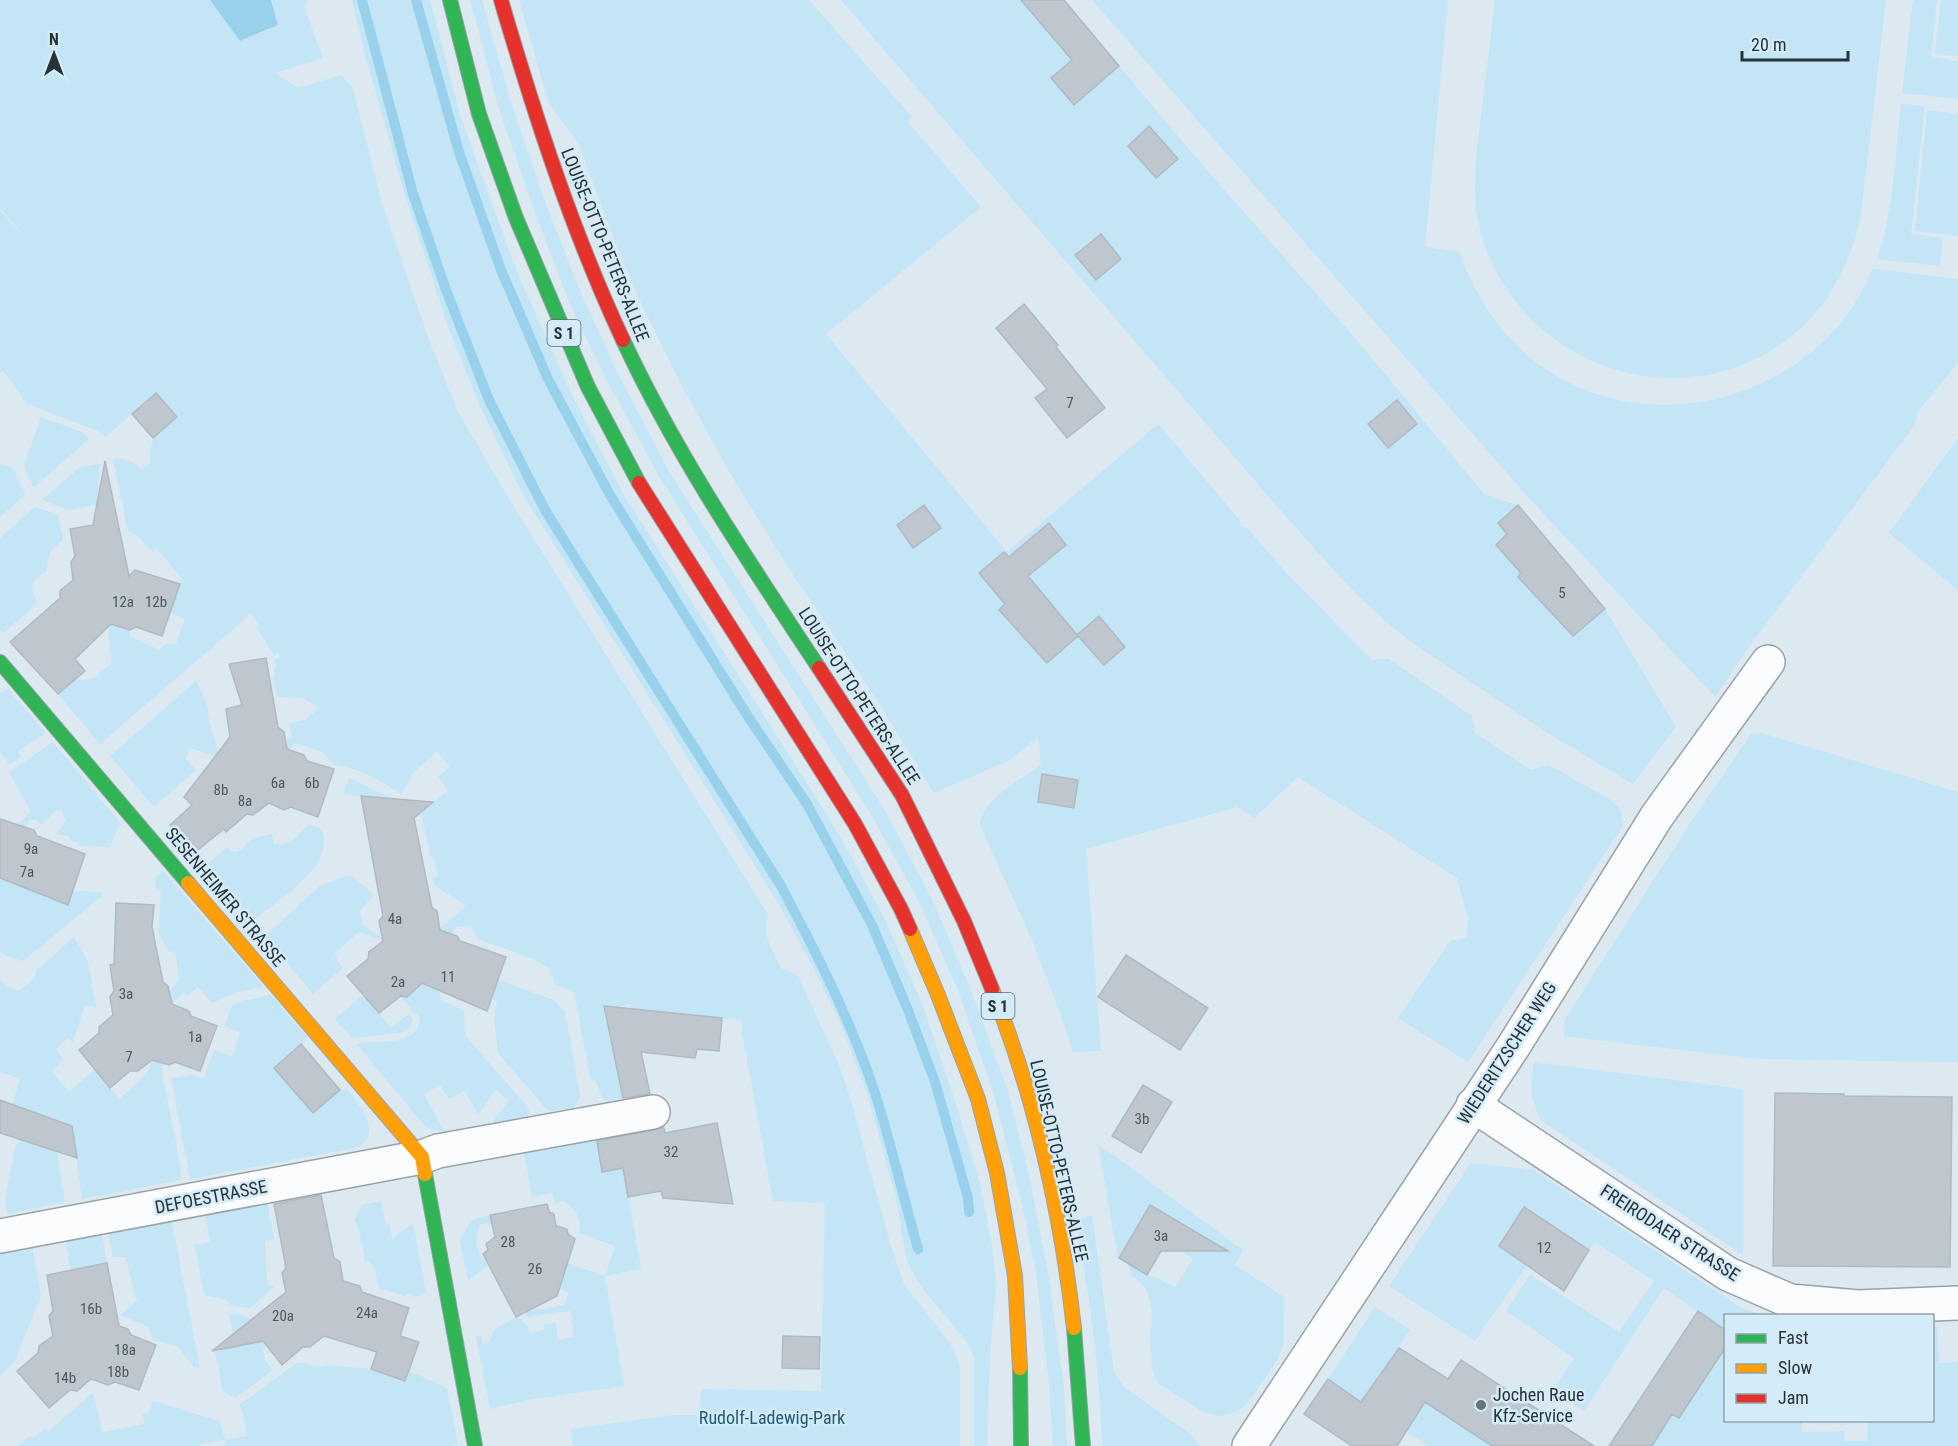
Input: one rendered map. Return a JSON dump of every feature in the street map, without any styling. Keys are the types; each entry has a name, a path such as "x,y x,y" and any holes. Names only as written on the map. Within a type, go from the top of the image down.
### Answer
{"main road":[{"name":"S 1","path":"450,0 479,114 552,306 588,387 642,489 855,824 901,909 938,995 978,1100 997,1173 1015,1276 1021,1393 1021,1446"},
{"name":"LOUISE-OTTO-PETERS-ALLEE","path":"501,0 530,100 564,200 631,358 686,460 902,797 949,886 989,979 1025,1082 1067,1270 1081,1386 1083,1446"},
{"name":"SESENHEIMER STRASSE","path":"0,662 422,1158"},
{"path":"422,1158 475,1446"}],"street":[{"name":"WIEDERITZSCHER WEG","path":"1249,1446 1519,1037 1657,816 1768,662"},
{"name":"FREIRODAER STRASSE","path":"1473,1105 1728,1274 1790,1301 1858,1307 1958,1303"},
{"name":"DEFOESTRASSE","path":"0,1236 422,1158 438,1151 653,1112"}],"green space":[{"name":"Rudolf-Ladewig-Park","path":"0,0 210,0 241,41 278,25 271,0 308,0 304,7 323,58 275,73 298,88 341,75 352,86 383,206 429,340 458,412 509,499 767,913 766,937 781,968 798,976 840,1067 903,1282 954,1349 960,1368 960,1446 573,1446 571,1429 674,1415 699,1415 701,1389 821,1391 825,1203 773,1201 742,1033 743,1020 632,1009 631,1004 605,1010 623,1098 604,1101 595,1080 591,1081 574,992 555,984 549,968 531,958 477,939 471,926 456,927 451,934 446,936 437,931 466,906 434,885 433,878 438,876 433,857 430,856 421,812 448,790 438,776 450,767 437,751 414,772 401,794 369,775 334,765 323,752 295,743 284,752 281,742 292,738 289,723 305,720 319,708 303,698 277,697 273,676 276,667 274,659 280,658 279,653 274,655 257,628 260,626 250,613 100,744 58,694 74,680 92,679 112,664 107,622 130,630 130,636 159,650 166,644 176,644 185,619 170,613 183,579 156,548 152,552 138,536 128,531 113,459 129,461 142,470 151,462 150,448 156,436 177,417 156,393 105,437 98,431 27,404 3,371 0,373 0,210 36,250 0,208"},
{"path":"352,0 430,0 461,118 516,270 571,393 624,495 836,829 884,917 922,1004 980,1183 992,1246 996,1283 990,1356 987,1446 974,1446 974,1357 967,1342 912,1272 906,1257 896,1198 868,1096 840,1022 777,901 522,493 479,404 450,332 406,199"},
{"path":"470,0 482,0 512,106 547,207 581,293 617,372 670,473 884,809 931,897 969,986 1008,1091 1028,1170 1048,1273 1064,1388 1067,1446 1053,1446 1049,1383 1036,1273 1025,1218 994,1095 958,990 919,902 872,816 660,478 605,377 568,300 534,210 499,109"},
{"path":"519,0 809,0 912,117 908,122 981,207 826,334 1007,552 1158,424 1239,519 1241,526 1247,528 1290,577 1372,660 1389,659 1472,716 1475,733 1531,770 1549,765 1611,800 1617,806 1622,815 1623,826 1468,1062 1398,1018 1450,941 1466,938 1468,918 1457,878 1298,777 1254,818 1237,807 1086,849 1101,1051 1073,1052 1035,947 980,825 987,807 995,799 1041,765 1038,737 1012,759 934,793 875,697 785,563 727,468 681,384 641,303 615,242 579,145 548,101"},
{"path":"841,0 1063,0 1205,168 1356,339 1485,495 1518,505 1605,609 1676,727 1633,784 1543,730 1417,646 1360,597 1275,504"},
{"path":"1092,0 1448,0 1425,247 1459,252 1476,291 1500,327 1535,362 1576,386 1620,400 1666,405 1711,400 1756,386 1797,363 1834,331 1851,309 1873,269 1958,279 1958,362 1918,412 1914,426 1748,648 1715,697 1527,496"},
{"path":"1495,0 1886,0 1861,215 1857,232 1837,281 1818,310 1806,323 1793,335 1749,362 1702,376 1655,377 1608,367 1566,347 1529,316 1499,277 1480,230 1475,200 1477,154"},
{"path":"1913,0 1937,0 1931,57 1958,61 1958,99 1902,93"},
{"path":"1941,0 1958,0 1958,56 1935,54"},
{"path":"1901,104 1925,106 1911,234 1943,238 1940,266 1877,259 1890,202"},
{"path":"1927,110 1958,114 1958,236 1915,231"},
{"path":"41,417 84,433 89,439 33,488 24,465"},
{"path":"1958,438 1958,590 1889,533"},
{"path":"0,464 13,468 25,495 0,517"},
{"path":"100,464 96,505 68,510 42,500 80,467"},
{"path":"35,507 58,515 63,540 50,553 47,571 34,581 32,588 38,603 3,633 0,629 0,538"},
{"path":"196,681 207,704 220,757 189,748 186,760 196,770 154,807 110,756"},
{"path":"8,689 46,733 18,751 21,756 10,765 0,752 0,693"},
{"path":"1762,733 1958,792 1958,1062 1756,1059 1564,1036 1564,1021 1692,820 1751,734"},
{"path":"53,742 122,825 118,828 110,847 79,846 79,843 71,841 68,836 56,834 66,821 61,809 55,811 42,824 29,820 23,831 14,827 31,812 9,772"},
{"path":"349,778 397,801 370,801 368,797 343,794"},
{"path":"308,824 321,829 324,842 321,856 302,881 252,921 205,866 226,848 235,852 242,849 251,839 272,834 274,844 286,844 298,837"},
{"path":"163,871 263,986 235,993 212,1003 198,987 187,996 184,993 168,1006 165,998 179,979 175,951 169,952 159,934 161,890 155,889 155,877"},
{"path":"0,874 46,891 45,897 67,905 72,891 102,892 102,896 23,961 0,951"},
{"path":"346,876 352,877 372,892 373,896 360,911 363,925 386,941 359,932 334,954 343,968 313,994 265,936 320,886"},
{"path":"74,937 88,962 96,1008 85,1005 73,1042 67,1038 56,1049 63,1060 52,1071 69,1092 95,1069 119,1099 146,1075 151,1056 160,1057 163,1063 162,1072 181,1169 181,1180 82,1199 73,1132 54,1135 65,1202 7,1214 5,1200 15,1146 22,1140 31,1112 12,1104 20,1079 0,1072 0,981 19,991 35,978 36,971"},
{"path":"498,980 554,1000 565,1011 580,1097 574,1108 548,1111 498,1053 494,1020 497,1001 491,999"},
{"path":"429,982 433,988 438,990 443,1001 464,1011 465,1035 525,1104 530,1113 528,1116 492,1123 509,1100 496,1090 479,1116 465,1091 449,1099 440,1085 424,1094 444,1131 426,1127 357,1045 398,1040 414,1033 419,1017 400,996 407,996 415,984"},
{"path":"271,995 307,1037 274,1068 313,1113 341,1090 347,1089 362,1110 369,1126 366,1141 359,1147 190,1179 171,1078 192,1075 204,1078 214,1050 232,1057 240,1032 225,1026 232,1005"},
{"path":"363,995 391,1027 409,1014 413,1019 410,1028 401,1033 352,1038 335,1019"},
{"path":"1534,1062 1743,1089 1743,1255 1542,1121 1532,1093"},
{"path":"596,1139 602,1171 623,1168 641,1269 605,1276 615,1246 579,1233 580,1223 575,1211 564,1201 555,1203 552,1193 532,1197 524,1153"},
{"path":"1098,1144 1243,1250 1235,1265 1284,1297 1283,1346 1276,1362 1243,1408 1221,1416 1205,1413 1159,1384 1152,1369 1150,1341 1152,1311 1146,1288 1132,1276 1128,1264 1175,1287 1193,1259 1182,1251 1194,1231 1150,1205 1118,1259"},
{"path":"1471,1163 1534,1170 1741,1308 1759,1314 1724,1314 1724,1329 1664,1288 1584,1411 1552,1391 1574,1358 1506,1311 1530,1275 1619,1332 1654,1281 1595,1242 1589,1250 1524,1207 1499,1246 1527,1265 1475,1341 1389,1286"},
{"path":"267,1201 274,1239 265,1241 267,1284 274,1287 250,1308 230,1305 227,1300 204,1295 195,1245 210,1242 205,1213"},
{"path":"381,1201 386,1225 389,1224 392,1239 413,1223 426,1293 413,1297 410,1293 405,1296 379,1288 375,1268 368,1260 365,1262 358,1225 354,1221 362,1205"},
{"path":"495,1214 493,1226 486,1223 480,1225 477,1237 478,1250 488,1265 468,1281 460,1240 471,1220"},
{"path":"1092,1215 1114,1372 1125,1388 1192,1435 1200,1446 1102,1446 1093,1333 1076,1220"},
{"path":"171,1217 200,1369 193,1366 178,1347 152,1339 149,1327 120,1315 137,1301 125,1257 113,1257 108,1230"},
{"path":"101,1231 107,1263 85,1267 72,1279 65,1238"},
{"path":"32,1244 41,1296 14,1363 0,1375 0,1250"},
{"path":"567,1263 605,1276 624,1386 533,1399 490,1409 476,1336 481,1335 483,1344 489,1343 494,1330 518,1316 528,1327 529,1333 544,1330 544,1324 556,1323 558,1340 574,1337 571,1311 528,1317 525,1312 564,1305 569,1293 558,1288"},
{"path":"1375,1307 1410,1330 1382,1372 1492,1446 1428,1446 1328,1379"},
{"path":"229,1314 246,1316 254,1324 251,1328 266,1346 263,1350 265,1361 273,1370 235,1398 223,1391 215,1352 236,1346"},
{"path":"1934,1326 1937,1327 1939,1363 1958,1362 1958,1446 1652,1446 1672,1414 1679,1418 1724,1350 1724,1422 1802,1422 1802,1432 1844,1431 1845,1441 1867,1441 1868,1422 1934,1422"},
{"path":"297,1363 316,1367 329,1365 371,1369 405,1381 409,1371 447,1388 458,1444 448,1446 226,1446 224,1440 200,1444 200,1446 17,1446 46,1428 49,1431 93,1392 102,1432 145,1424 142,1414 149,1412 153,1401 220,1421 225,1440 247,1436 242,1409 239,1405"}],"shaded area":[{"path":"210,0 271,0 278,25 240,41"}],"building":[{"path":"1021,0 1064,0 1119,66 1074,105 1051,78 1072,60"},
{"path":"1149,126 1178,159 1156,178 1128,146"},
{"path":"1101,234 1121,259 1096,280 1075,255"},
{"path":"1024,304 1105,408 1067,438 1035,398 1047,389 996,328"},
{"path":"156,393 177,417 153,438 132,414"},
{"path":"1397,400 1417,424 1388,448 1368,424"},
{"path":"105,461 129,576 135,570 180,584 162,636 136,627 130,630 111,624 75,659 85,671 58,694 10,642 60,598 60,591 73,580 71,562 75,556 70,529 93,525"},
{"path":"924,505 941,528 913,548 897,525"},
{"path":"1518,505 1605,609 1573,636 1518,577 1521,573 1496,545 1507,534 1498,523"},
{"path":"1049,523 1066,545 1028,576 1077,635 1099,616 1125,647 1104,665 1078,636 1047,663 999,610 1005,604 979,573 1004,552 1009,557"},
{"path":"266,658 278,727 284,732 287,749 304,755 307,761 334,769 318,817 291,807 284,810 269,803 253,815 247,814 226,832 224,829 194,853 170,825 192,805 184,797 230,737 226,709 242,705 229,664"},
{"path":"1042,774 1078,780 1074,808 1038,802"},
{"path":"361,796 433,802 414,818 432,908 437,911 440,930 457,936 460,941 506,957 487,1011 422,983 407,997 401,996 379,1013 347,976 368,959 369,952 383,941 379,921 383,916"},
{"path":"0,819 34,830 37,836 85,854 68,905 0,878"},
{"path":"116,903 154,905 152,927 163,982 168,986 172,1004 189,1011 191,1016 217,1026 200,1071 175,1062 169,1065 152,1060 138,1071 130,1071 110,1088 79,1050 99,1033 99,1027 113,1015 110,997 114,991 110,965 114,964"},
{"path":"1126,955 1208,1008 1180,1050 1098,997"},
{"path":"604,1006 722,1018 719,1051 697,1049 695,1058 641,1052 650,1094 623,1098"},
{"path":"301,1044 340,1090 313,1113 274,1068"},
{"path":"1143,1085 1172,1102 1141,1153 1112,1136"},
{"path":"1775,1093 1952,1097 1950,1267 1773,1266"},
{"path":"0,1100 72,1126 77,1158 0,1133"},
{"path":"717,1123 733,1204 663,1198 661,1191 628,1197 623,1168 602,1172 597,1141 661,1128 664,1128 665,1133"},
{"path":"321,1195 334,1258 340,1262 343,1281 360,1286 362,1292 409,1308 400,1336 419,1342 405,1381 371,1369 377,1352 324,1336 310,1347 303,1347 282,1365 263,1341 212,1351 286,1292 282,1273 286,1268 274,1204"},
{"path":"547,1204 549,1212 554,1214 556,1226 567,1229 568,1234 575,1239 557,1296 516,1317 483,1254 488,1250 486,1244 495,1237 490,1215"},
{"path":"1150,1205 1228,1251 1161,1251 1147,1275 1119,1258"},
{"path":"1524,1207 1589,1250 1564,1291 1499,1246"},
{"path":"107,1263 119,1326 128,1329 131,1335 156,1345 139,1390 115,1382 108,1385 91,1379 77,1391 70,1390 49,1408 17,1371 38,1353 39,1346 53,1336 49,1316 53,1311 47,1275"},
{"path":"1698,1311 1724,1329 1724,1350 1679,1418 1672,1414 1652,1446 1609,1446"},
{"path":"783,1336 820,1337 819,1369 782,1368"},
{"path":"1399,1348 1448,1379 1461,1360 1594,1446 1492,1446 1425,1402 1397,1446 1352,1446 1304,1414 1328,1379 1361,1402"}],"waterway":[{"path":"362,0 413,194 446,290 489,400 545,510 781,886 807,936 832,986 865,1064 918,1249"},
{"path":"416,0 459,152 501,270 548,379 610,495 747,715 807,804 872,925 935,1082 968,1198 969,1212"}],"traffic: fast":[{"path":"450,0 479,114 516,218 588,387 639,483"},
{"path":"623,340 690,467 819,668"},
{"path":"0,662 188,883"},
{"path":"425,1174 475,1446"},
{"path":"1074,1328 1083,1446"},
{"path":"1020,1368 1021,1446"}],"traffic: slow":[{"path":"188,883 422,1157 425,1174"},
{"path":"910,929 978,1099 997,1173 1015,1276 1020,1368"},
{"path":"992,989 1021,1071 1044,1156 1062,1242 1074,1328"}],"traffic: jam":[{"path":"501,0 527,87 571,215 623,340"},
{"path":"639,483 855,824 910,929"},
{"path":"819,668 902,795 964,921 992,989"}],"place":[{"name":"Jochen Raue Kfz-Service","path":"1481,1405"}]}
